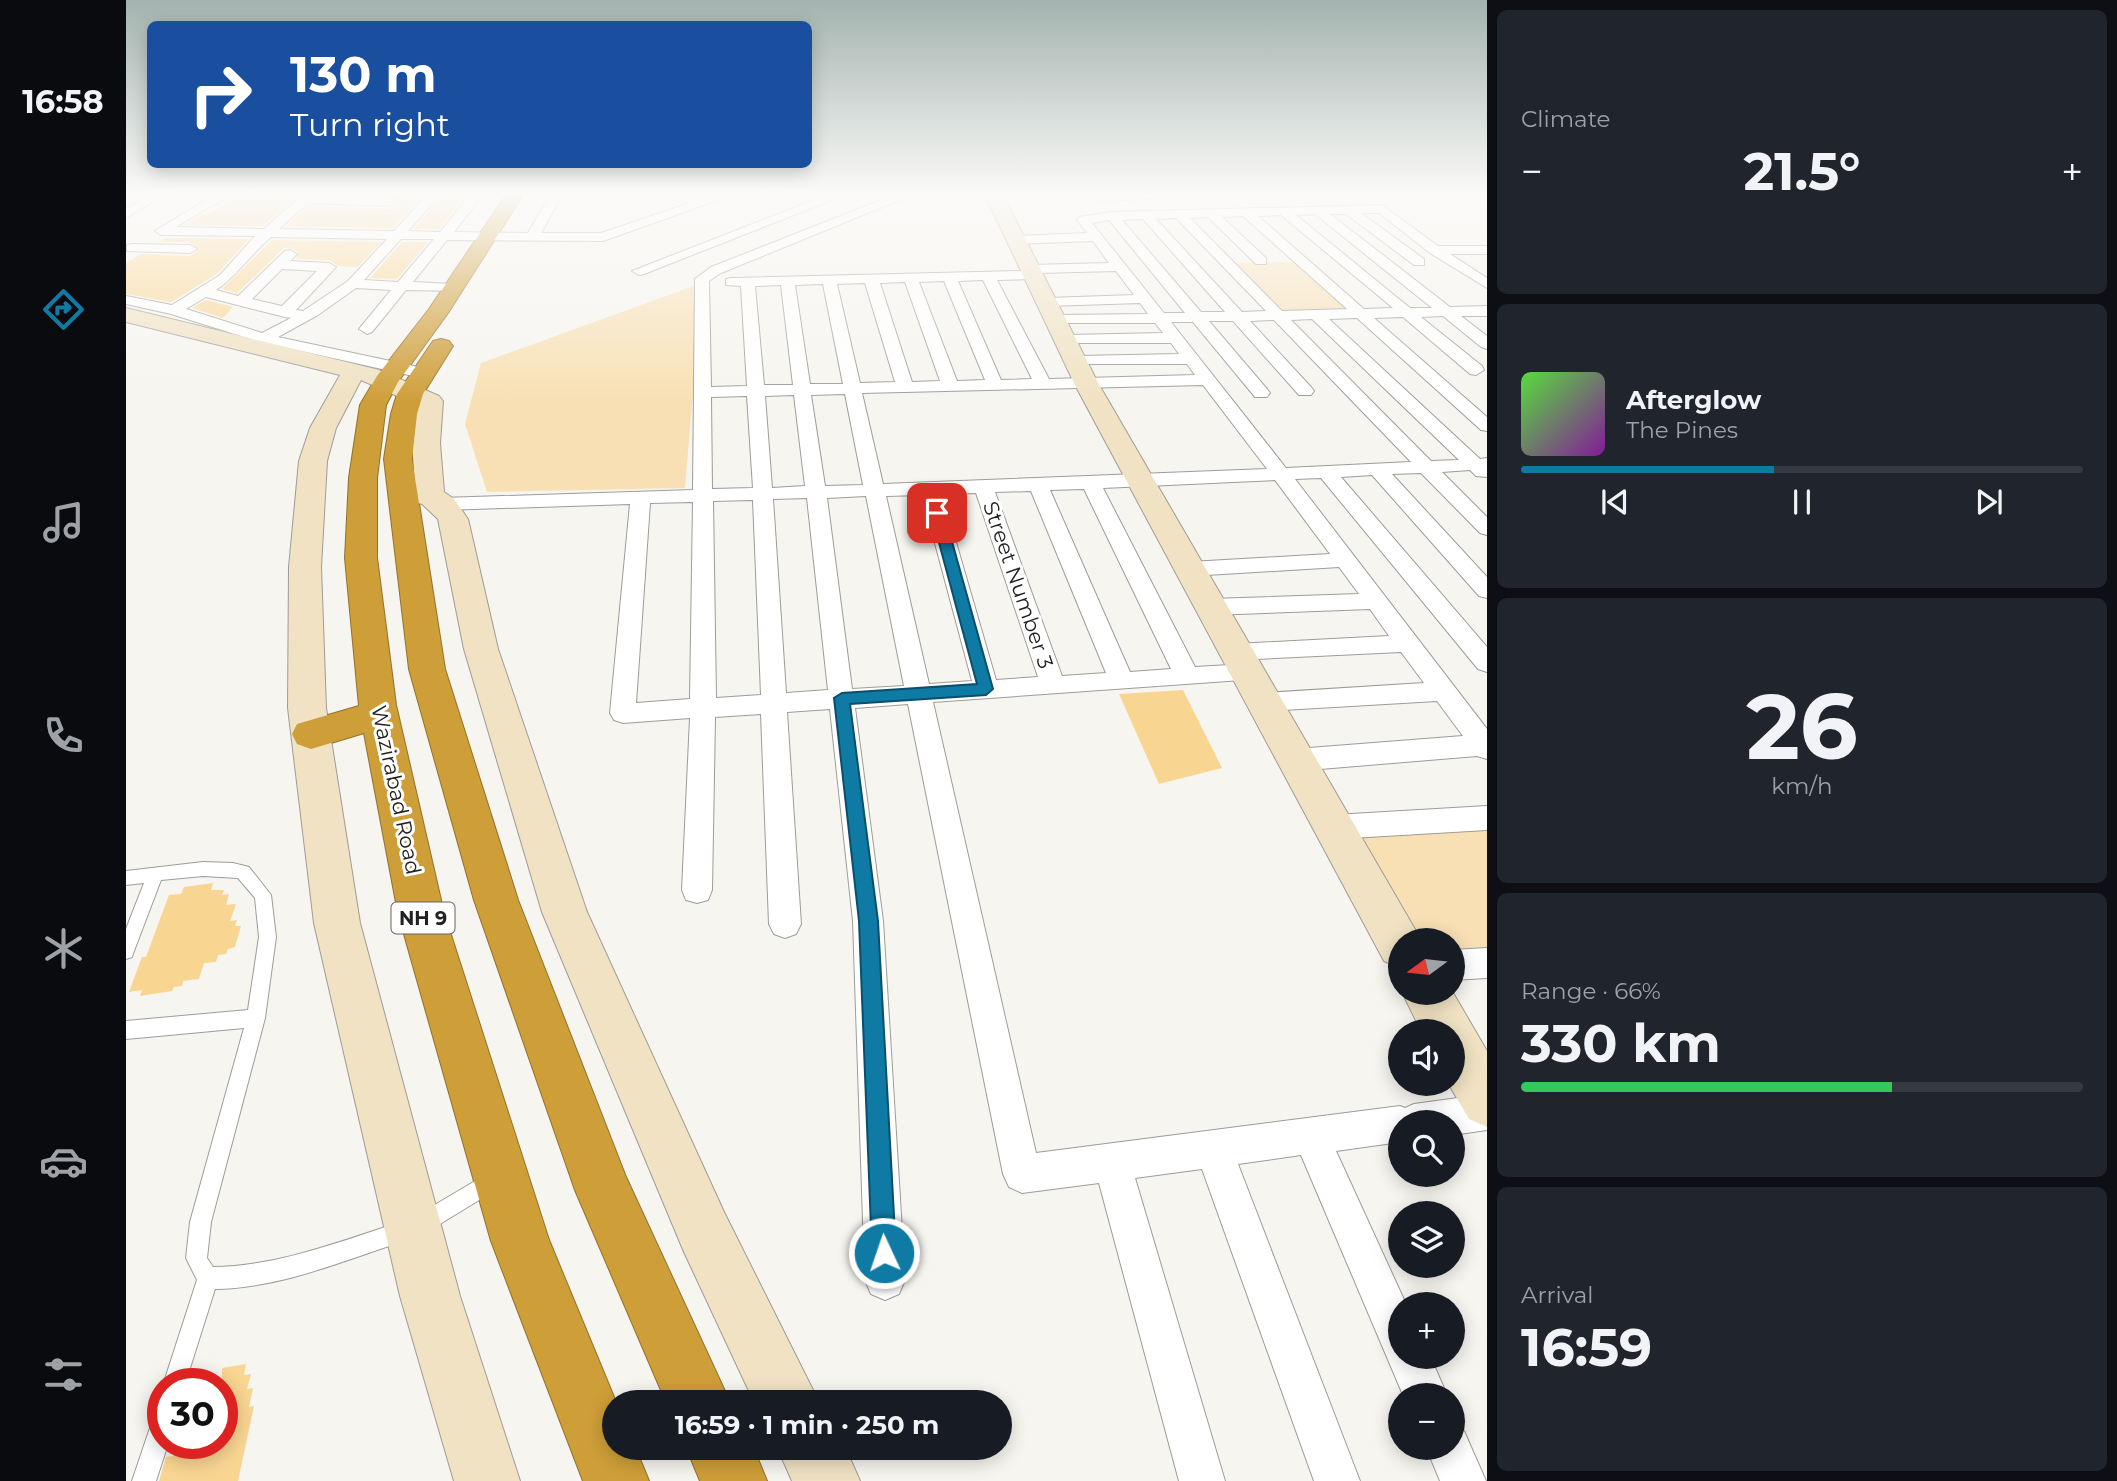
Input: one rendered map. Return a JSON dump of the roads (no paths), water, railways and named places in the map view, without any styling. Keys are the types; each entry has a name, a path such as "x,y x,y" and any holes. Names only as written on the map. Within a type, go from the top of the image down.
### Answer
{"highway":[{"name":"Wazirabad Road","path":"473,264 454,306 373,405 407,491 427,669 496,900 603,1190 693,1390"},
{"name":"Wazirabad Road","path":"407,491 361,558 379,714 421,913 520,1241 616,1481"},
{"path":"311,734 379,714"},
{"path":"725,1460 734,1481"}],"street":[{"path":"174,310 225,278 233,264"},
{"path":"263,338 305,317 353,284 371,264"},
{"path":"368,330 421,264"},
{"path":"642,264 639,271 657,264"},
{"path":"697,890 703,708 702,283 707,274 731,264"},
{"path":"1033,264 1142,481 1390,928"},
{"path":"1043,384 1047,290 1062,264"},
{"path":"1047,290 1079,264"},
{"path":"1116,264 1280,474 1486,747"},
{"path":"1152,264 1261,393"},
{"path":"1190,264 1305,391"},
{"path":"1226,264 1280,315 1487,529"},
{"path":"1312,264 1361,314 1487,426"},
{"path":"1347,264 1406,313 1482,370"},
{"path":"1385,264 1487,344"},
{"path":"1457,264 1487,284"},
{"path":"241,301 278,265 367,268"},
{"path":"285,312 328,267"},
{"path":"1047,290 1119,267"},
{"path":"949,276 995,385"},
{"path":"702,283 988,276 1158,318 1486,312"},
{"path":"988,276 1043,384"},
{"path":"911,277 950,386"},
{"path":"871,278 905,387"},
{"path":"830,279 1022,1174 1388,1126"},
{"path":"787,280 816,492 868,921 885,1280"},
{"path":"748,282 763,494 785,924"},
{"path":"1104,283 1131,282"},
{"path":"353,284 403,287 454,306"},
{"path":"1047,290 1143,299"},
{"path":"1047,290 1173,338"},
{"path":"1047,290 1189,359"},
{"path":"1047,290 1206,380"},
{"path":"205,292 305,317"},
{"path":"126,300 174,310 394,378 430,401 426,443 407,491"},
{"path":"1316,314 1483,468"},
{"path":"126,315 394,378"},
{"path":"1425,371 1482,370"},
{"path":"394,378 323,428 313,461 305,568 307,708 337,923 430,1296 487,1481"},
{"path":"702,392 1043,384"},
{"path":"407,491 640,499 1142,481 1425,467 1483,468"},
{"path":"1377,469 1487,591"},
{"path":"1327,472 1487,663"},
{"path":"1091,483 1187,676"},
{"path":"1038,485 1121,680"},
{"name":"Street Number 3","path":"983,486 1053,684"},
{"path":"930,488 986,689"},
{"path":"407,491 453,519 481,649 565,912 704,1232 782,1390"},
{"path":"640,499 623,713 1187,676 1249,676 1443,691"},
{"path":"1190,569 1345,560"},
{"path":"1211,607 1376,601"},
{"path":"1249,676 1407,643"},
{"path":"1296,760 1486,747"},
{"path":"1334,827 1487,818"},
{"path":"1465,964 1487,963"},
{"path":"1434,1005 1468,1059"},
{"path":"1465,1115 1487,1112"},
{"path":"1311,1136 1388,1311"},
{"path":"1214,1150 1337,1481"},
{"path":"1112,1163 1202,1481"},
{"path":"816,1460 827,1481"},
{"path":"1454,1460 1463,1481"}],"lane":[{"path":"126,878 228,870 243,872 256,883 267,916 267,939 256,1018 201,1220 196,1258 208,1278 179,1368"},
{"path":"126,951 155,874"},
{"path":"126,1030 256,1018"},
{"path":"208,1278 231,1279 286,1267 413,1228 501,1176"},
{"path":"144,1481 151,1459"}]}
